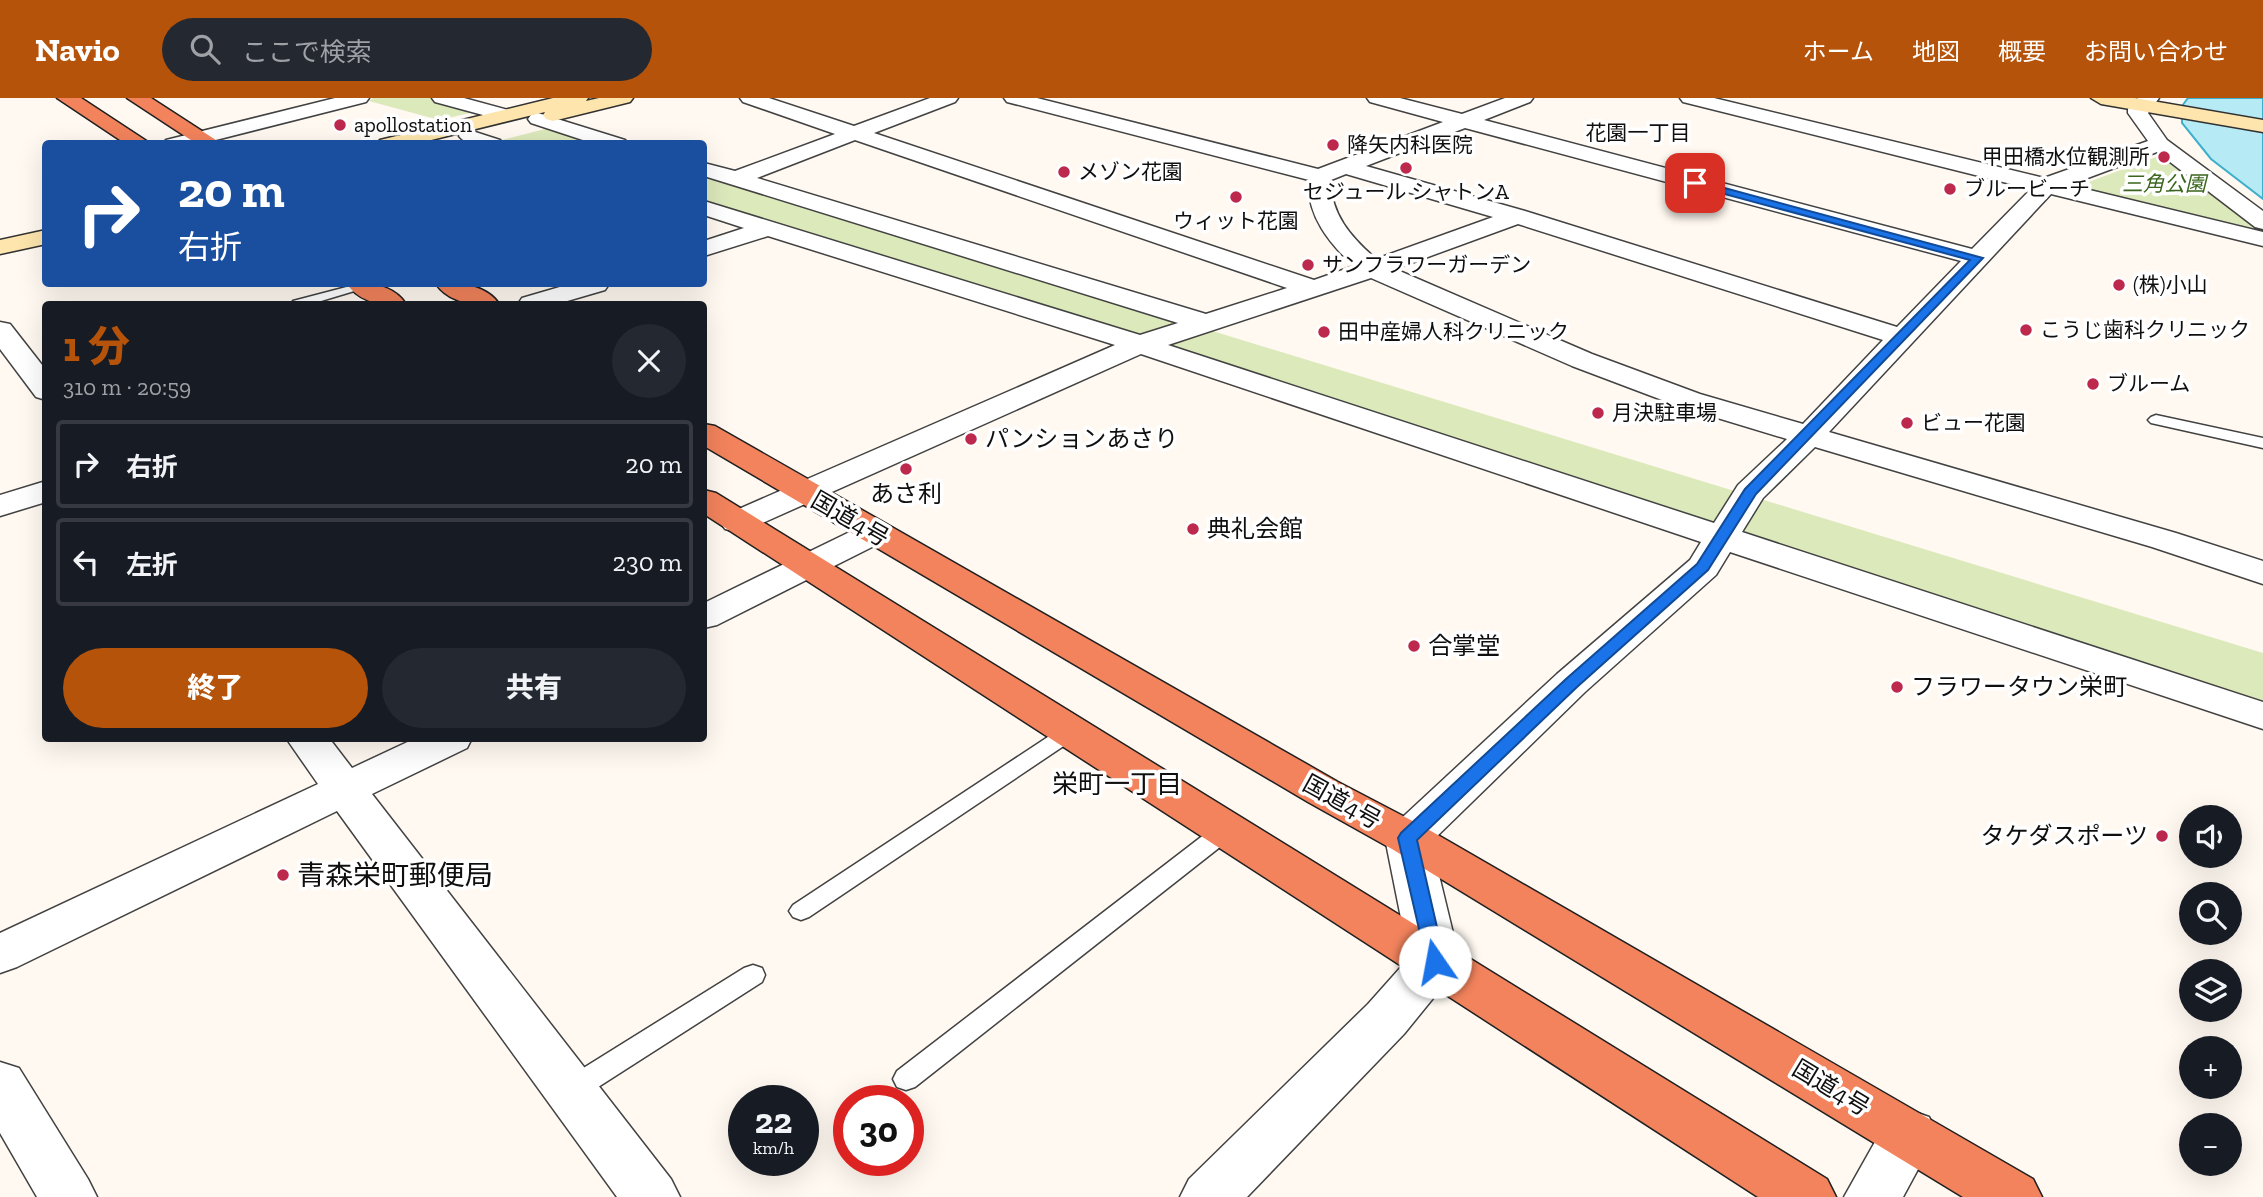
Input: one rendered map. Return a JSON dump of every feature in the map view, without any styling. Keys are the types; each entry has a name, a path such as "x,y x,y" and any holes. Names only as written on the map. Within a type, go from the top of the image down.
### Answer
{"highway":[{"path":"67,98 135,140"},
{"path":"136,98 207,140"},
{"path":"365,287 388,301"},
{"path":"455,287 480,301"},
{"name":"国道4号","path":"707,435 1323,792 1408,838 2013,1197"},
{"path":"720,511 1807,1197"}],"street":[{"path":"207,140 359,98"},
{"path":"442,98 506,115"},
{"path":"403,140 578,98"},
{"path":"454,140 623,98"},
{"path":"750,98 1313,289"},
{"path":"735,179 948,98"},
{"path":"1014,98 1320,176 1523,98"},
{"path":"1377,98 1978,258"},
{"path":"1690,98 2263,239"},
{"path":"2101,98 2150,104 2263,126"},
{"path":"2150,104 2138,113 2160,144 2263,222"},
{"path":"537,119 605,140"},
{"path":"470,136 482,140"},
{"path":"1209,1197 1386,1019 1435,962 1408,838 1571,683 1703,567 1750,492 1809,435 2047,185 2160,144"},
{"path":"1347,167 1517,216 1901,337"},
{"path":"707,170 1206,323"},
{"path":"1320,176 1319,194 1330,223 1342,242 1372,269 1632,380 2164,540 2263,573"},
{"path":"707,209 1139,345 2263,716"},
{"path":"720,511 803,492 1139,345 1372,269 1517,216"},
{"path":"0,233 42,224"},
{"path":"707,248 768,228"},
{"path":"0,247 42,238"},
{"path":"541,301 586,287"},
{"path":"2,335 42,385"},
{"path":"0,506 42,492"},
{"path":"707,616 874,533"},
{"path":"309,742 651,1197"},
{"path":"0,954 445,742"},
{"path":"0,1084 68,1197"},
{"path":"1872,1197 1909,1135"}],"lane":[{"path":"308,301 355,287"},
{"path":"2155,421 2263,443"},
{"path":"802,911 1070,732"},
{"path":"906,1079 1226,830"},
{"path":"571,1090 753,975"}],"green space":[{"path":"373,98 435,98 483,110 439,120 369,101"},
{"path":"549,128 590,140 502,140"},
{"name":"三角公園","path":"2164,154 2263,228 2263,234 2075,187"},
{"path":"707,176 2263,653 2263,716 707,203"}],"water":[{"path":"2188,98 2263,98 2263,199 2211,159 2182,123 2182,106"}],"place":[{"name":"apollostation","path":"340,125"},
{"name":"降矢内科医院","path":"1333,145"},
{"name":"甲田橋水位観測所","path":"2164,157"},
{"name":"セジュール シャトンA","path":"1406,168"},
{"name":"メゾン花園","path":"1064,172"},
{"name":"ブルービーチ","path":"1950,189"},
{"name":"ウィット花園","path":"1236,197"},
{"name":"サンフラワーガーデン","path":"1308,265"},
{"name":"(株)小山","path":"2119,285"},
{"name":"こうじ歯科クリニック","path":"2026,330"},
{"name":"田中産婦人科クリニック","path":"1324,332"},
{"name":"ブルーム","path":"2093,384"},
{"name":"月決駐車場","path":"1598,413"},
{"name":"ビュー花園","path":"1907,423"},
{"name":"パンションあさり","path":"971,439"},
{"name":"あさ利","path":"906,469"},
{"name":"典礼会館","path":"1193,529"},
{"name":"合掌堂","path":"1414,646"},
{"name":"フラワータウン栄町","path":"1897,687"},
{"name":"タケダスポーツ","path":"2162,836"},
{"name":"青森栄町郵便局","path":"283,875"}],"district":[{"name":"花園一丁目","path":"1638,133"},
{"name":"栄町一丁目","path":"1117,784"}],"route":[{"path":"1435,962 1408,838 1571,683 1703,567 1750,492 1809,435 1978,258 1695,183"}]}
